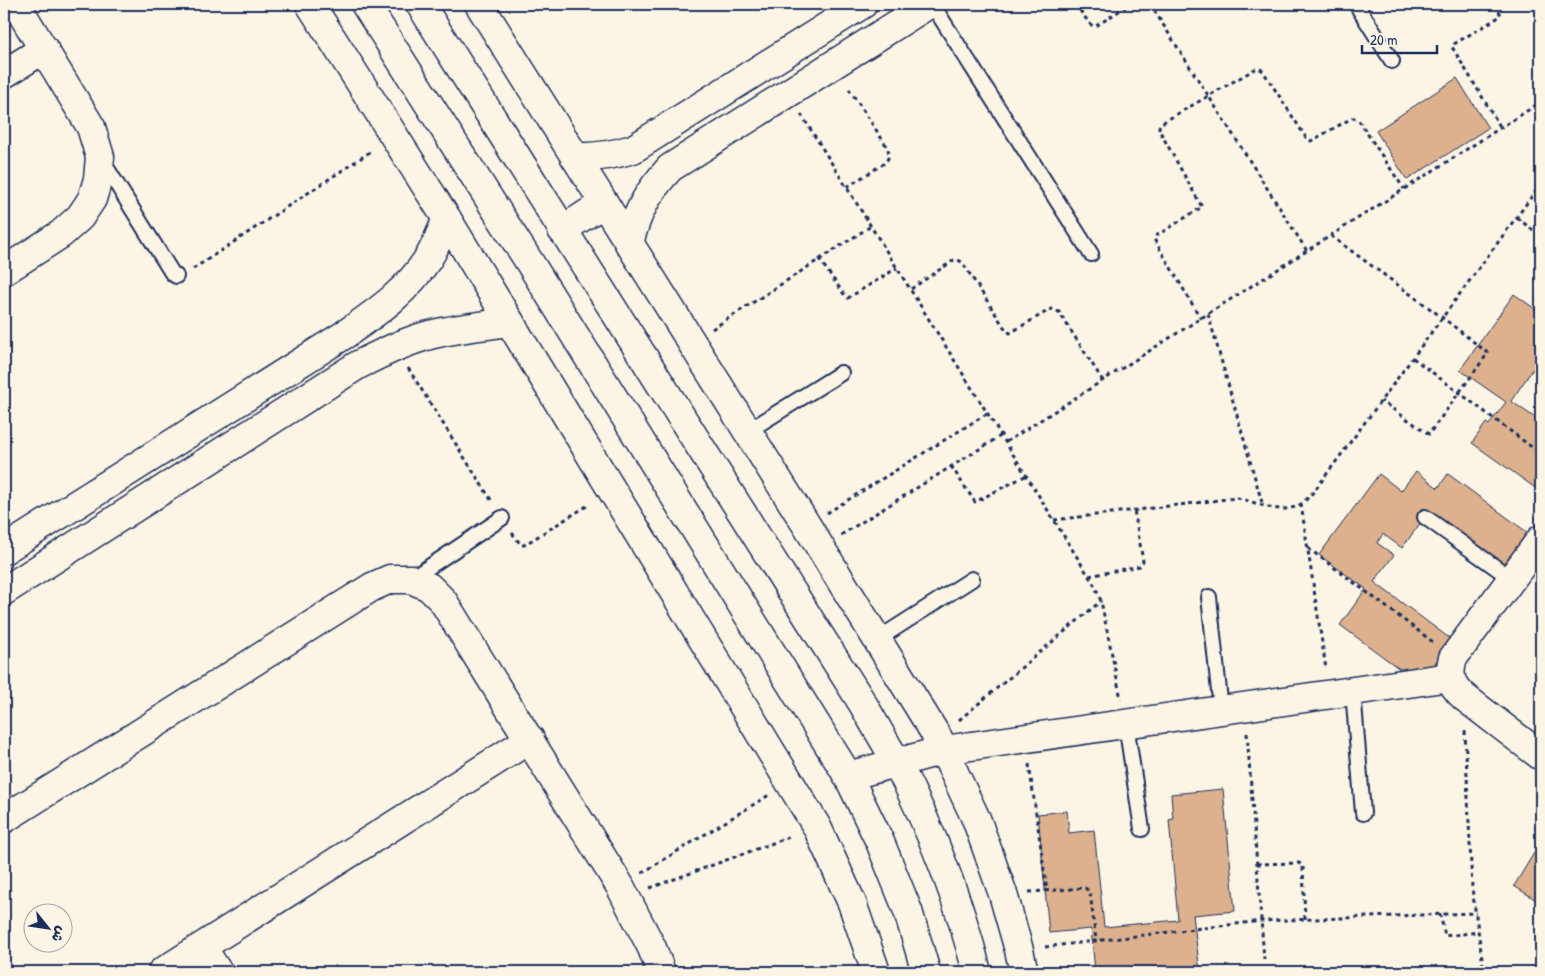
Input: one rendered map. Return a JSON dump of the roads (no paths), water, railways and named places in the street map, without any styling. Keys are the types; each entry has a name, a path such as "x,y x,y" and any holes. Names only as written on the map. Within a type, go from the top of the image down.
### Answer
{"street":[{"path":"4,271 61,234 80,217 92,199 98,178 100,157 91,127 16,4"},
{"path":"310,4 447,219 817,827 852,903 876,972"},
{"path":"364,4 530,263 848,776 880,842 908,911 926,972"},
{"path":"420,4 858,696 897,764 926,826 952,889 977,972"},
{"path":"479,4 814,536 941,744 977,821 1004,894 1022,961"},
{"path":"575,157 595,158 614,155 633,148 863,4"},
{"path":"630,243 635,222 644,202 670,168 930,4"},
{"path":"4,74 44,49"},
{"path":"562,230 604,203"},
{"path":"4,550 344,335 385,307 407,287 430,257 447,219"},
{"path":"4,591 358,365 394,347 426,336 459,328 510,322"},
{"path":"1456,677 1512,580 1541,539"},
{"path":"4,819 372,587 390,579 411,580 429,587 444,601 623,892 652,948 661,972"},
{"path":"848,776 897,764 941,744 1026,738 1456,677"},
{"path":"1456,677 1541,756"},
{"path":"162,972 530,739"},
{"path":"202,947 218,972"}],"lane":[{"path":"930,4 1091,254"},
{"path":"1356,4 1392,61"},
{"path":"100,157 172,273 176,276"},
{"path":"748,431 841,373"},
{"path":"1425,517 1512,580"},
{"path":"411,580 502,518"},
{"path":"878,639 972,579"},
{"path":"1209,597 1233,708"},
{"path":"1341,692 1363,814"},
{"path":"1126,724 1142,829"}]}
